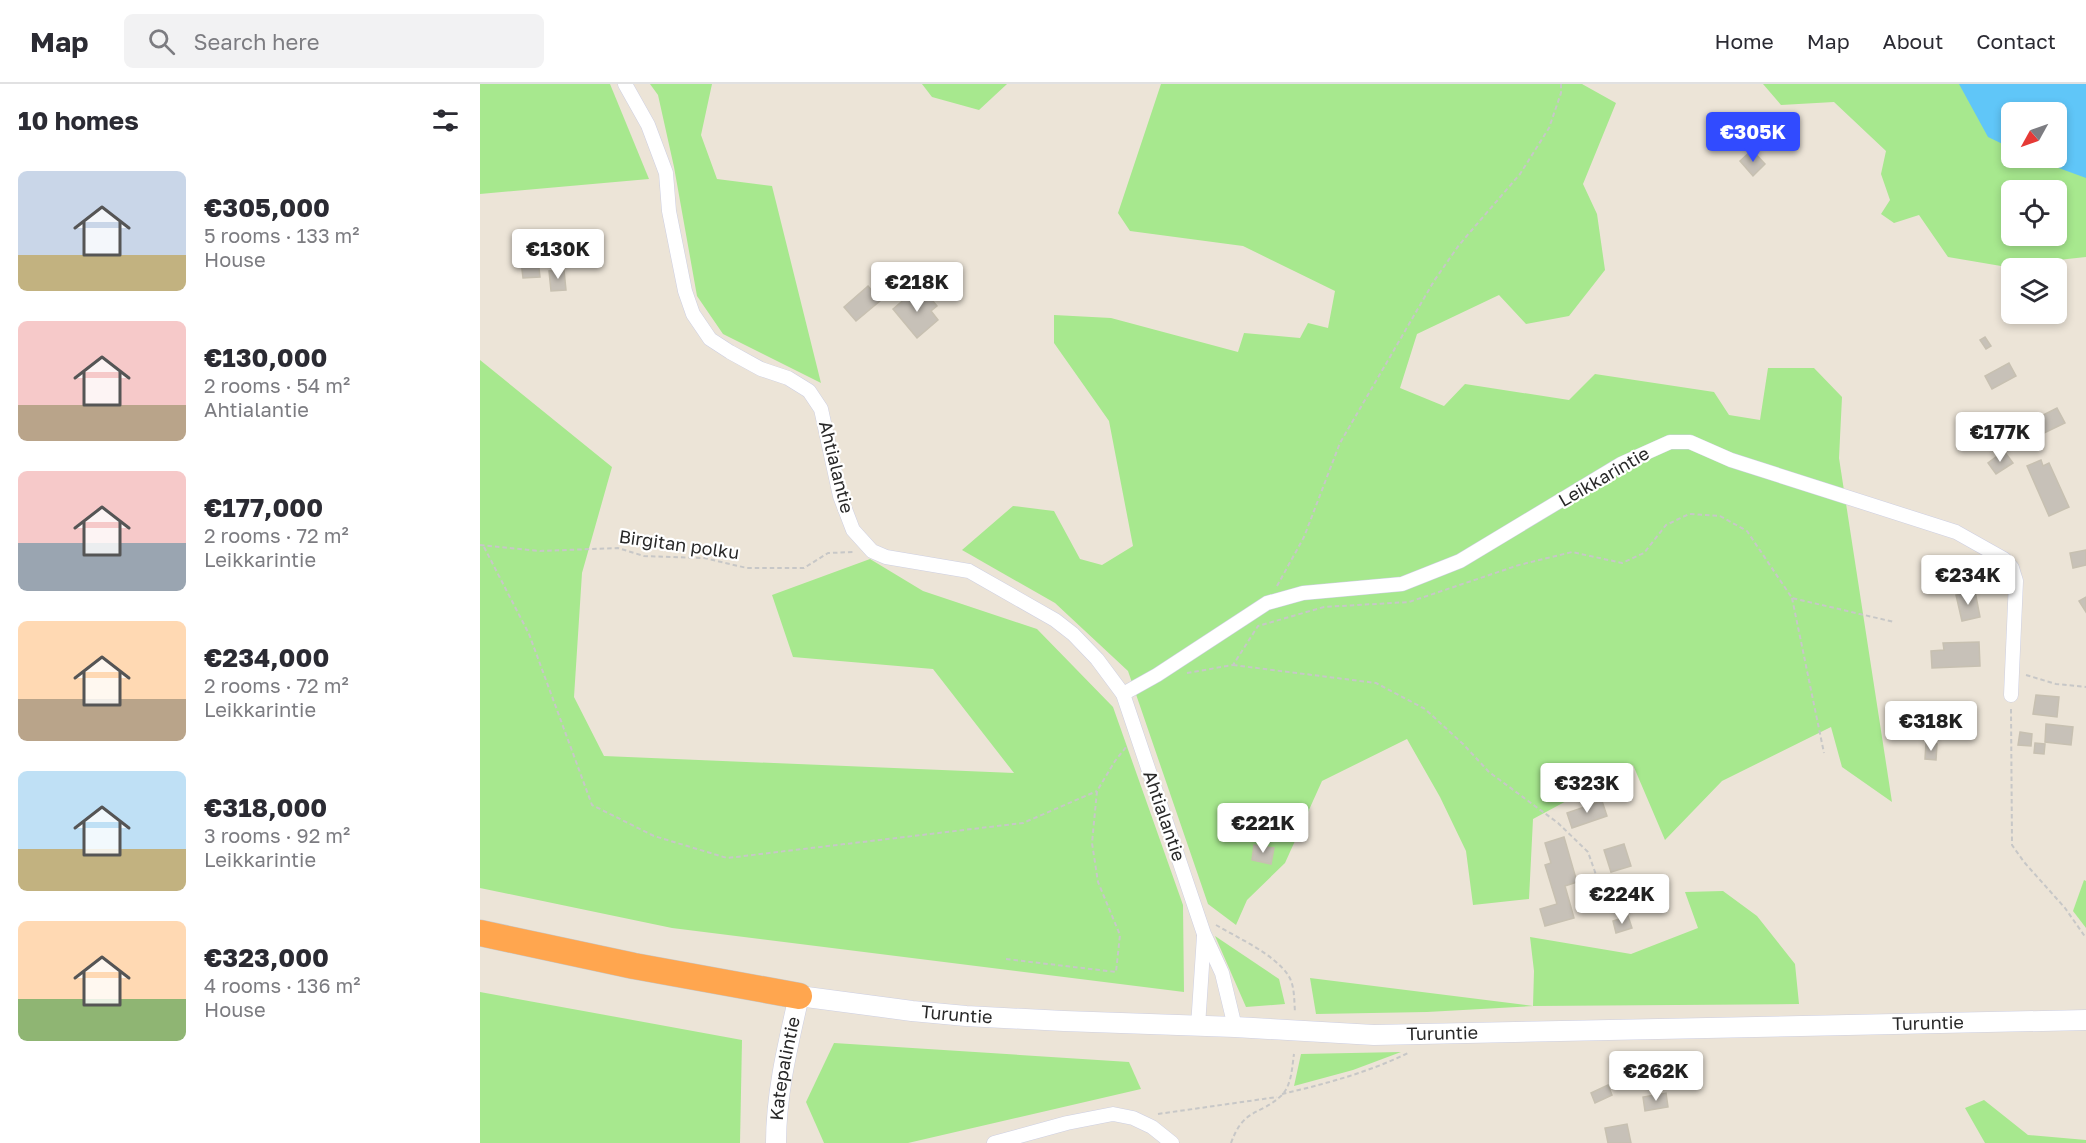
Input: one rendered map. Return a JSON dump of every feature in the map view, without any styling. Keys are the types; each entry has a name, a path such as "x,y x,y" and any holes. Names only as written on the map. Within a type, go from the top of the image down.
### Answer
{"highway":[{"path":"480,933 634,966 799,996"}],"main road":[{"name":"Turuntie","path":"799,996 966,1016 1374,1035 2086,1020"},
{"name":"Katepalintie","path":"776,1143 782,1073 799,996"}],"street":[{"name":"Ahtialantie","path":"626,84 648,125 666,173 669,211 685,291 693,314 710,339 720,346 761,369 788,378 809,391 821,409 840,496 853,530 872,551 886,557 969,571 1055,620 1073,634 1097,659 1123,694 1204,934 1221,973 1235,1027"},
{"name":"Leikkarintie","path":"1123,694 1157,675 1267,603 1303,593 1402,584 1460,561 1621,464 1670,442 1690,442 1731,460 1956,532 2004,559 2012,568 2016,581 2011,695"},
{"name":"Ahtialantie","path":"1198,1026 1204,934"},
{"path":"994,1143 1067,1123 1113,1114 1133,1118 1152,1127 1172,1143"}],"path":[{"path":"1267,603 1304,537 1340,443 1440,272 1459,245 1520,174 1549,128 1561,93 1561,84"},
{"path":"1233,665 1258,626 1324,608 1409,602 1519,566 1572,552 1622,563 1644,553 1666,525 1689,514 1720,516 1747,531 1792,598 1824,753"},
{"name":"Birgitan polku","path":"480,545 540,551 618,548 644,556 704,558 747,568 804,568 828,553 872,551"},
{"path":"484,547 529,634 592,805 654,836 727,858 1023,823 1097,791"},
{"path":"1792,598 1894,622"},
{"path":"1157,675 1194,672 1233,665 1376,683 1425,709 1490,772 1558,823 1587,852 1601,889"},
{"path":"2012,670 2056,684 2086,687"},
{"path":"2011,695 2012,845 2065,908 2086,938"},
{"path":"1006,959 1116,972 1120,935 1098,882 1092,843 1097,791 1114,761 1137,735"},
{"path":"1197,913 1274,961 1290,977 1295,1012"},
{"path":"1231,1143 1237,1128 1246,1117 1282,1094 1316,1086 1392,1061 1412,1051 1432,1034"},
{"path":"1282,1094 1290,1079 1294,1054"},
{"path":"1133,1118 1277,1097"}],"green space":[{"path":"480,84 610,84 649,179 480,194"},
{"path":"650,84 712,84 701,135 717,179 772,186 821,383 723,334 697,296 674,167 658,95"},
{"path":"922,84 1007,84 979,110 932,97"},
{"path":"1161,84 1582,84 1616,103 1583,184 1597,214 1605,270 1569,316 1526,324 1499,295 1417,334 1400,388 1444,406 1465,384 1569,400 1595,374 1714,392 1729,415 1760,420 1768,368 1814,368 1842,397 1839,458 1892,802 1842,767 1831,727 1722,781 1665,840 1633,765 1533,819 1529,899 1473,905 1466,851 1440,797 1407,739 1322,781 1285,863 1247,900 1236,925 1208,904 1128,671 1055,603 962,550 1013,506 1054,511 1080,559 1102,565 1133,546 1109,421 1054,343 1054,315 1111,318 1238,352 1244,333 1300,338 1308,323 1328,328 1335,291 1243,246 1130,231 1118,213"},
{"path":"1763,84 2086,84 2086,257 2001,258 2001,266 1948,257 1919,215 1894,223 1881,214 1890,200 1881,174 1886,151 1834,102 1781,105"},
{"path":"480,360 612,467 582,573 574,697 604,756 1014,773 933,669 793,657 772,595 870,559 923,591 1037,629 1113,707 1183,905 1184,992 672,928 480,888"},
{"path":"2084,880 2086,881 2086,928 2073,911"},
{"path":"1723,891 1757,916 1795,964 1799,1004 1534,1006 1427,1012 1316,1014 1310,978 1533,1006 1534,971 1530,937 1631,954 1698,928 1685,892"},
{"path":"1215,936 1279,979 1285,1004 1246,1007"},
{"path":"480,992 742,1040 740,1143 480,1143"},
{"path":"834,1043 1129,1062 1141,1089 908,1143 824,1143 806,1102"},
{"path":"1401,1052 1353,1070 1294,1086 1301,1054"},
{"path":"1984,1100 2028,1135 2086,1140 2086,1143 1985,1143 1965,1108"}],"water":[{"path":"1959,84 2086,84 2086,178 2058,168 2067,168 2067,102 2001,102 2001,143 1988,137"}],"building":[{"path":"1752,150 1765,164 1753,176 1740,161"},
{"path":"538,259 540,277 523,278 521,261"},
{"path":"564,270 566,290 551,291 549,271"},
{"path":"868,286 880,301 856,321 844,307"},
{"path":"914,291 919,297 925,292 937,306 931,311 938,320 917,338 893,309"},
{"path":"1985,337 1991,346 1986,349 1980,340"},
{"path":"2009,363 2016,376 1992,389 1985,376"},
{"path":"2057,408 2065,423 2042,434 2035,419"},
{"path":"2004,451 2013,463 1996,474 1988,463"},
{"path":"2041,460 2043,466 2049,463 2069,507 2049,516 2027,466"},
{"path":"2086,550 2086,565 2073,568 2070,553"},
{"path":"1975,591 1980,617 1962,621 1956,595"},
{"path":"2086,597 2086,612 2079,601"},
{"path":"1979,642 1980,666 1932,668 1931,651 1944,650 1943,643"},
{"path":"2036,695 2059,697 2057,717 2033,714"},
{"path":"2046,724 2073,727 2071,745 2045,742"},
{"path":"2020,732 2032,734 2031,746 2018,745"},
{"path":"1926,743 1937,744 1936,760 1925,759"},
{"path":"2035,743 2045,744 2044,754 2034,753"},
{"path":"1602,801 1607,816 1572,828 1567,813"},
{"path":"1564,837 1577,882 1565,886 1574,918 1545,926 1540,909 1557,904 1545,865 1551,863 1545,843"},
{"path":"1624,844 1631,866 1611,872 1604,850"},
{"path":"1254,845 1274,848 1271,864 1252,860"},
{"path":"1628,916 1632,928 1616,933 1613,921"},
{"path":"1608,1085 1612,1095 1595,1103 1591,1093"},
{"path":"1666,1093 1668,1107 1645,1111 1643,1097"},
{"path":"1627,1124 1631,1143 1608,1143 1605,1128"}]}
